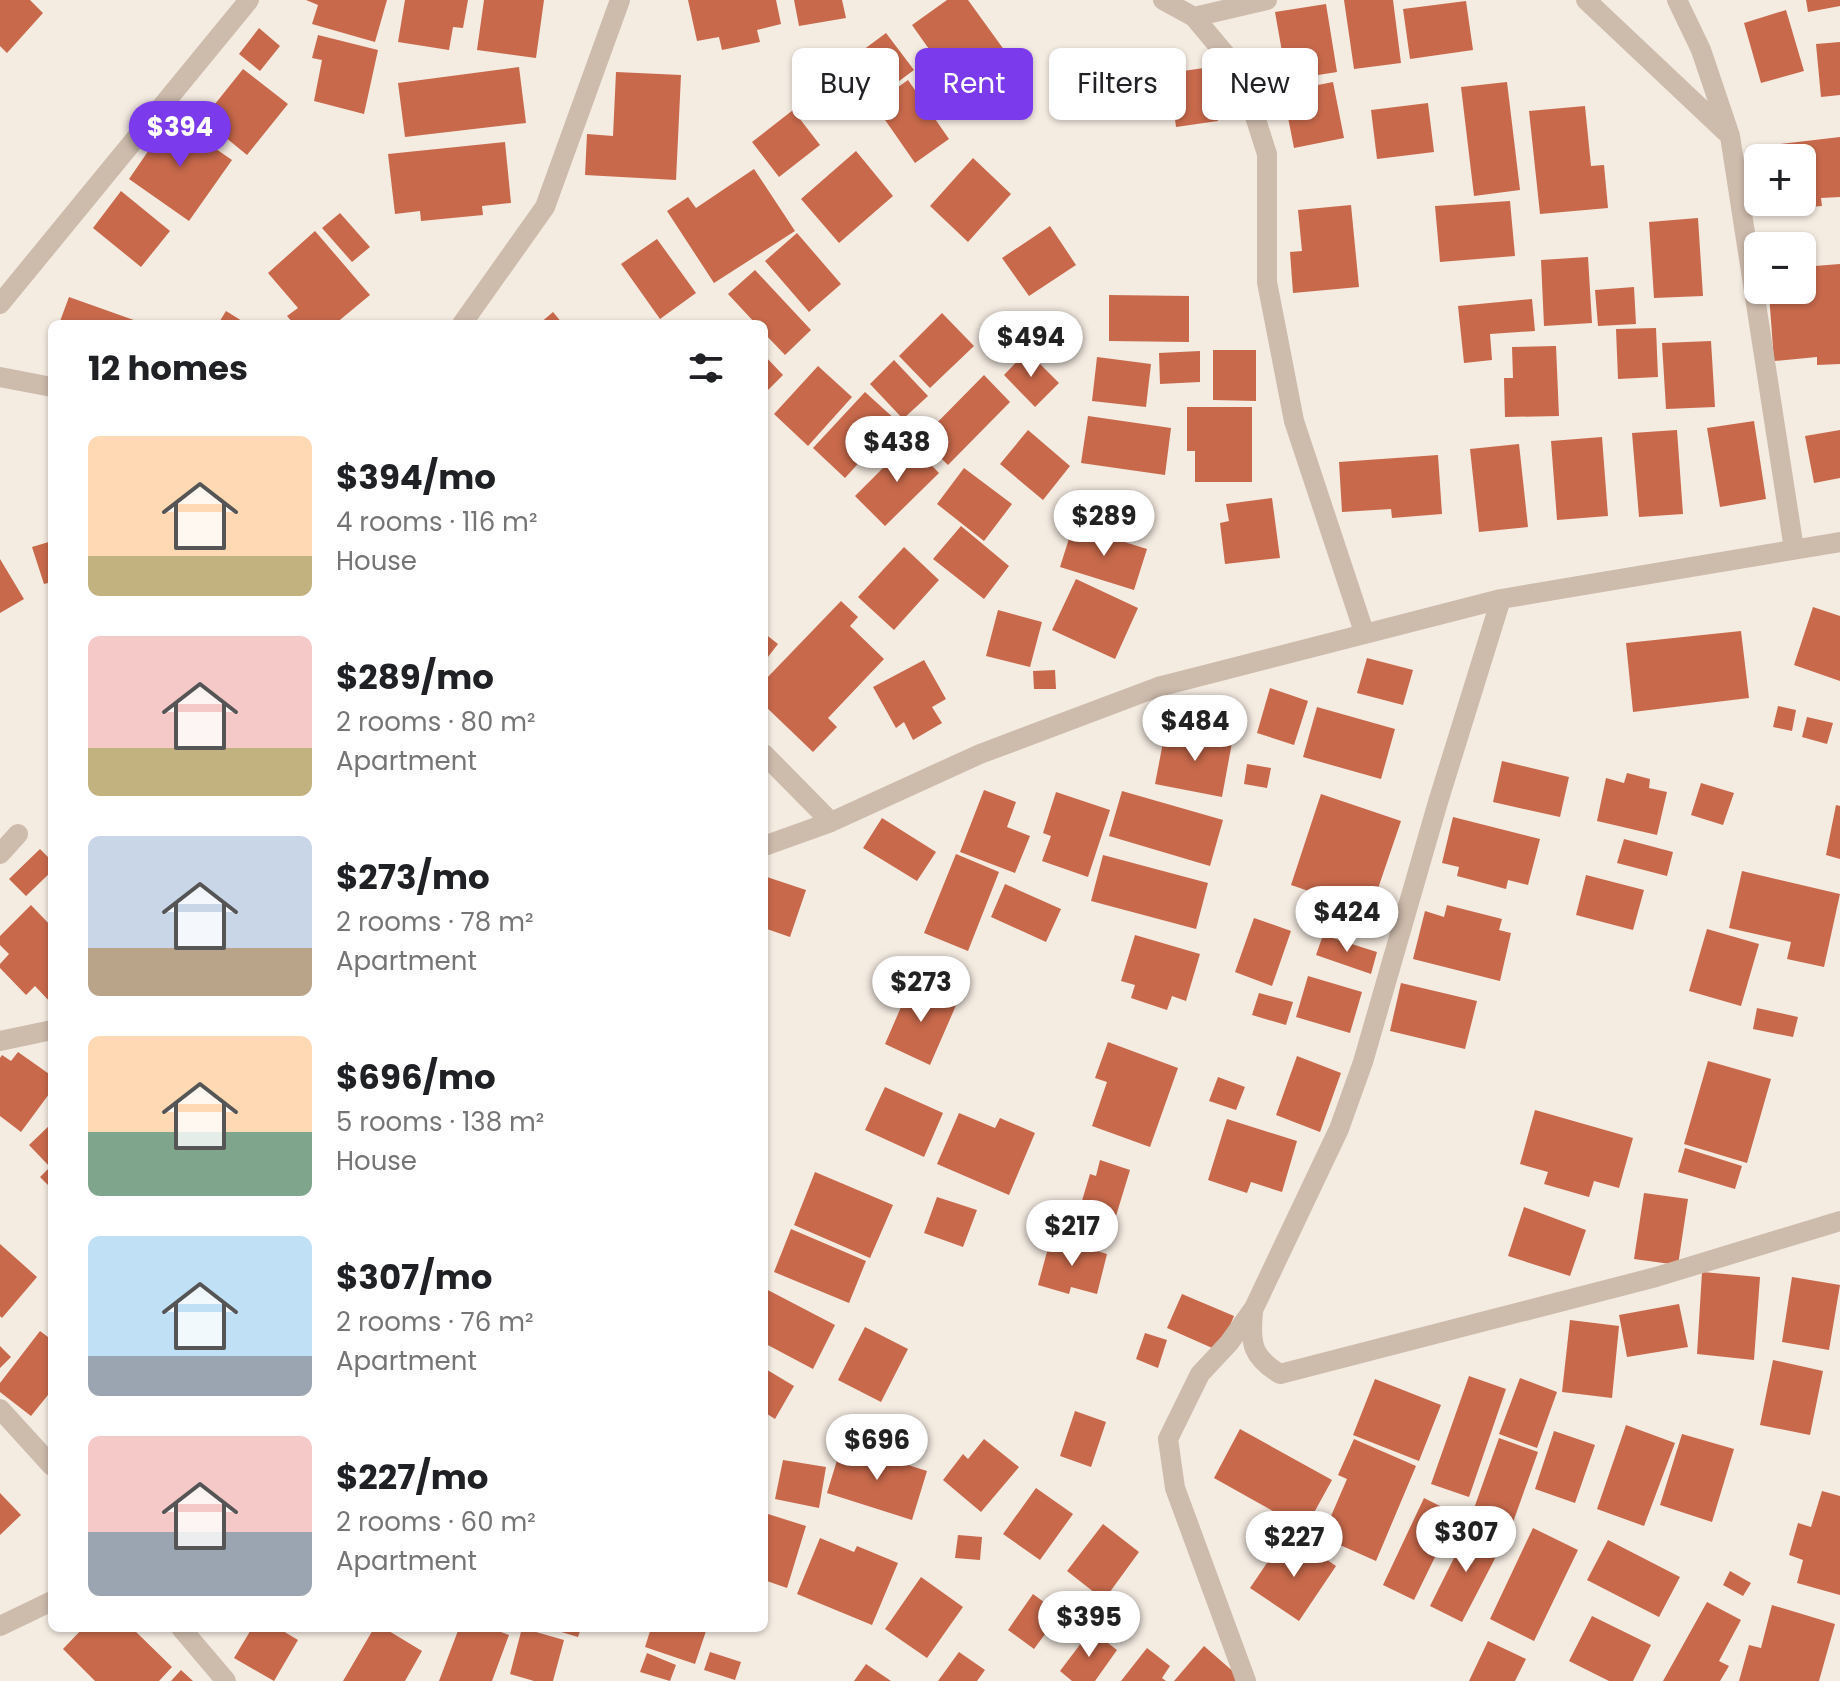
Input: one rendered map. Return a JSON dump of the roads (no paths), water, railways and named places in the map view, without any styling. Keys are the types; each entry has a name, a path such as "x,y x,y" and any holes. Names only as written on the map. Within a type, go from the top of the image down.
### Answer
{"street":[{"path":"0,304 249,0"},
{"path":"465,320 545,207 620,0"},
{"path":"1163,0 1194,17 1241,73 1267,154 1267,282 1294,421 1364,632"},
{"path":"1194,17 1267,0"},
{"path":"1586,0 1730,136"},
{"path":"1677,0 1701,50 1730,136 1794,549"},
{"path":"0,377 48,386"},
{"path":"768,845 831,822 980,754 1158,687 1501,599 1840,542"},
{"path":"1246,1681 1175,1488 1168,1439 1200,1374 1229,1343 1254,1308 1339,1129 1363,1062 1501,599"},
{"path":"768,758 831,822"},
{"path":"0,854 18,834"},
{"path":"0,1041 48,1031"},
{"path":"1254,1308 1251,1338 1261,1362 1280,1374 1656,1277 1840,1221"},
{"path":"0,1409 48,1462"},
{"path":"0,1626 48,1603"},
{"path":"184,1632 226,1681"}]}
